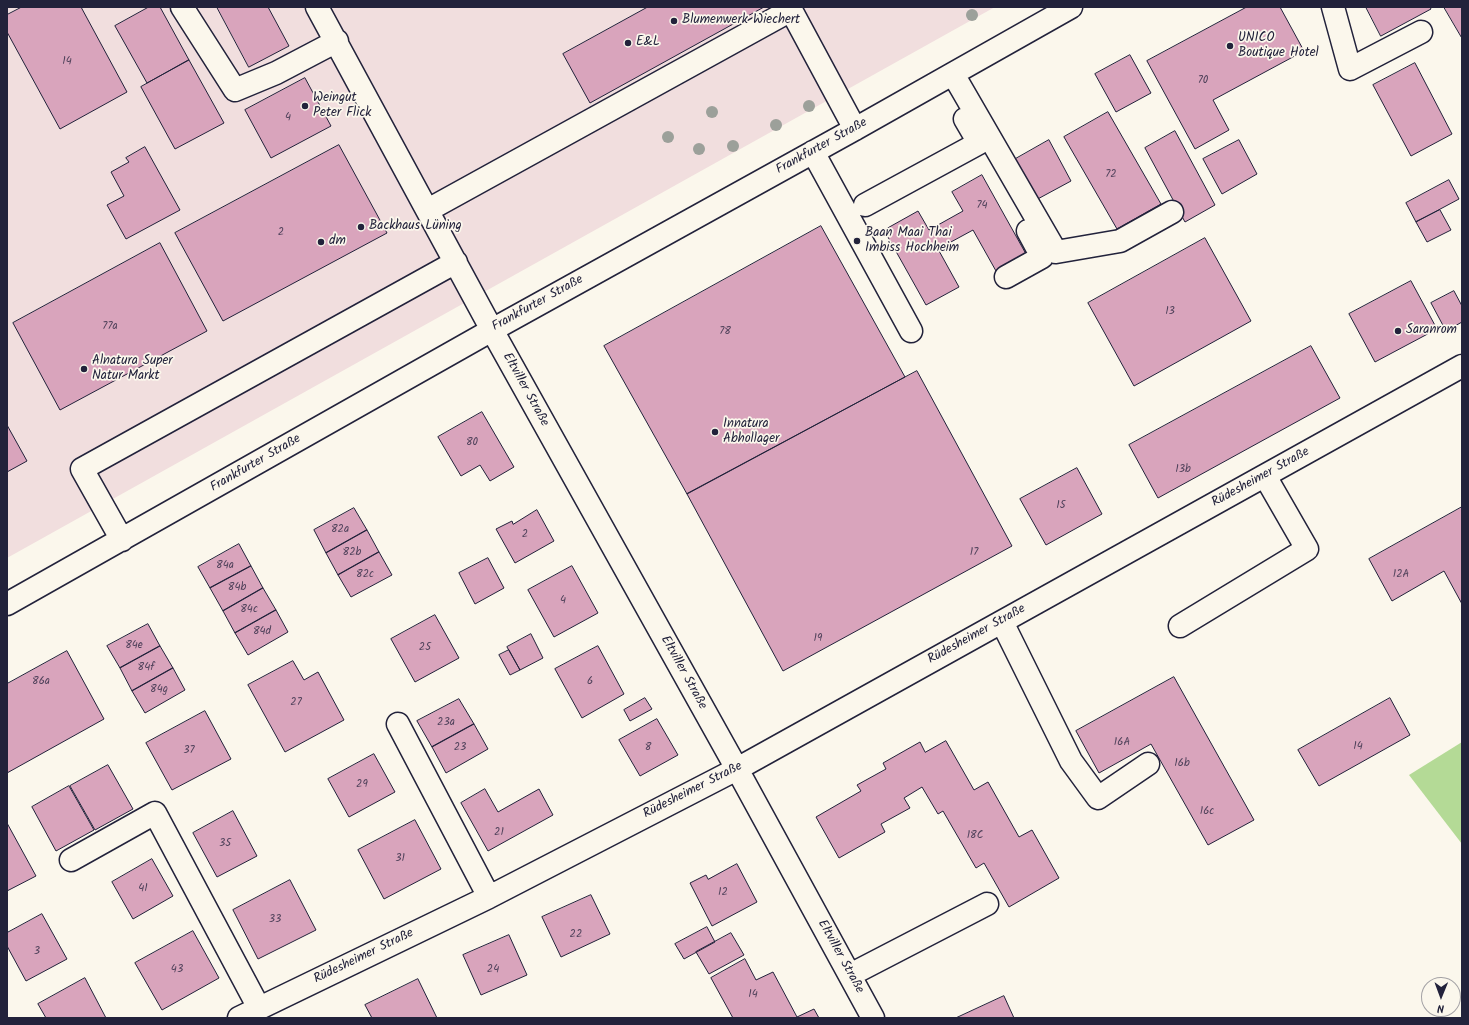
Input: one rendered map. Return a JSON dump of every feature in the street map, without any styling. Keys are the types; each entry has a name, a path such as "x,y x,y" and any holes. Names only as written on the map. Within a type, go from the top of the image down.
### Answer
{"street":[{"path":"182,7 235,90 276,73 337,41"},
{"name":"Eltviller Straße","path":"317,7 337,41 492,330 737,769 873,1018"},
{"name":"Frankfurter Straße","path":"7,604 492,330 814,152 1071,7"},
{"path":"1332,7 1350,69 1421,32"},
{"path":"428,210 790,10 855,129"},
{"path":"948,77 979,143 1042,257 1006,277"},
{"path":"948,77 1056,252 1120,241 1172,212"},
{"path":"865,205 979,143"},
{"path":"814,152 911,331"},
{"path":"122,540 82,469 456,262"},
{"name":"Rüdesheimer Straße","path":"239,1018 489,897 737,769 1462,366"},
{"path":"1180,626 1307,549 1265,476"},
{"path":"1002,622 1071,761 1098,798 1148,764"},
{"path":"398,724 489,897"},
{"path":"71,860 155,813 259,1008"},
{"path":"850,975 987,904"}],"shaded area":[{"path":"7,7 995,7 7,558"}],"green space":[{"path":"1462,742 1462,844 1409,775"}],"building":[{"path":"22,7 81,7 127,92 60,129 7,32 7,15"},
{"path":"149,7 160,7 189,60 147,83 115,26"},
{"path":"217,7 268,7 289,46 249,67"},
{"path":"648,7 764,7 590,103 563,54"},
{"path":"1247,7 1280,7 1304,51 1213,100 1229,130 1195,149 1147,61"},
{"path":"1366,7 1430,7 1431,9 1381,36"},
{"path":"1444,7 1462,7 1462,38"},
{"path":"1130,55 1151,93 1116,112 1095,74"},
{"path":"189,60 224,123 175,149 141,87"},
{"path":"1415,63 1452,134 1411,156 1373,85"},
{"path":"305,78 331,126 271,158 245,110"},
{"path":"1108,112 1161,204 1117,229 1064,137"},
{"path":"1175,131 1215,205 1185,222 1145,148"},
{"path":"1049,140 1071,181 1034,201 1012,161"},
{"path":"1239,140 1257,174 1222,194 1203,159"},
{"path":"339,145 387,233 223,321 175,233"},
{"path":"145,147 180,210 126,239 107,205 124,196 111,172 129,162 126,158"},
{"path":"982,175 1026,254 996,271 973,230 938,249 959,287 926,305 884,230 918,211 929,230 963,211 952,192"},
{"path":"1449,180 1459,199 1416,222 1406,203"},
{"path":"1440,210 1451,230 1427,242 1416,222"},
{"path":"821,226 905,377 687,494 604,346"},
{"path":"1205,238 1251,321 1134,386 1088,303"},
{"path":"160,243 207,331 60,410 13,323"},
{"path":"1411,281 1437,329 1375,362 1349,314"},
{"path":"1454,291 1462,306 1462,322 1446,331 1431,303"},
{"path":"1311,346 1340,398 1158,498 1129,445"},
{"path":"917,371 1012,546 783,671 687,494"},
{"path":"482,412 514,467 490,481 480,465 461,476 438,437"},
{"path":"7,425 27,461 7,472"},
{"path":"1077,468 1102,514 1046,545 1020,499"},
{"path":"1462,507 1462,604 1444,571 1392,601 1369,559"},
{"path":"354,508 367,530 326,553 314,530"},
{"path":"537,510 554,541 515,563 496,529 512,521 513,524"},
{"path":"367,530 379,552 338,575 326,553"},
{"path":"239,544 251,566 210,588 198,567"},
{"path":"379,552 392,575 351,597 338,575"},
{"path":"488,558 504,588 475,604 459,573"},
{"path":"251,566 263,588 223,611 210,588"},
{"path":"572,566 598,613 554,637 528,590"},
{"path":"263,588 276,610 235,633 223,611"},
{"path":"276,610 288,632 248,655 235,633"},
{"path":"435,615 459,658 415,682 391,639"},
{"path":"148,624 160,646 120,668 107,646"},
{"path":"531,634 543,658 520,670 507,647"},
{"path":"160,646 173,668 132,691 120,668"},
{"path":"598,646 624,694 582,718 555,669"},
{"path":"509,650 520,670 510,675 499,655"},
{"path":"67,651 104,719 7,773 7,684"},
{"path":"293,661 304,680 318,672 344,720 285,752 248,685"},
{"path":"173,668 185,690 145,713 132,691"},
{"path":"1174,677 1254,820 1208,845 1151,744 1099,773 1076,731"},
{"path":"645,698 652,709 630,721 624,710"},
{"path":"1390,698 1410,735 1319,786 1298,750"},
{"path":"459,699 474,724 432,747 417,721"},
{"path":"205,711 231,759 172,790 146,743"},
{"path":"657,719 678,755 640,776 619,740"},
{"path":"474,724 488,749 446,773 432,747"},
{"path":"946,741 974,790 988,782 1019,837 1032,830 1059,878 1009,907 984,863 976,868 943,811 938,814 922,787 904,798 910,808 881,824 885,832 839,858 816,817 861,791 857,785 886,769 883,763 920,742 925,752"},
{"path":"374,754 395,792 349,817 328,779"},
{"path":"108,765 133,809 95,830 70,786"},
{"path":"69,786 94,830 56,851 32,807"},
{"path":"485,789 498,812 539,789 553,815 488,851 461,803"},
{"path":"233,811 257,856 217,877 193,833"},
{"path":"415,820 441,869 384,899 358,850"},
{"path":"7,823 36,876 7,891"},
{"path":"152,859 173,896 133,919 112,882"},
{"path":"737,864 757,902 712,926 690,883 706,875 708,879"},
{"path":"290,880 316,930 258,959 233,910"},
{"path":"591,895 610,934 561,957 542,917"},
{"path":"42,914 67,959 26,981 7,946 7,933"},
{"path":"707,927 715,942 684,959 675,944"},
{"path":"193,931 219,978 162,1010 135,963"},
{"path":"731,933 744,955 709,974 696,952"},
{"path":"509,935 527,975 481,995 463,955"},
{"path":"745,959 756,980 773,972 797,1017 814,1009 819,1018 733,1018 711,978"},
{"path":"85,978 106,1018 46,1018 38,1004"},
{"path":"418,979 437,1018 372,1018 365,1005"},
{"path":"1004,996 1014,1018 956,1018"}],"place":[{"name":"Blumenwerk Wiechert","path":"674,21"},
{"name":"E&L","path":"628,43"},
{"name":"UNICO Boutique Hotel","path":"1230,46"},
{"name":"Weingut Peter Flick","path":"305,106"},
{"name":"Backhaus Lüning","path":"361,227"},
{"name":"Baan Maai Thai Imbiss Hochheim","path":"857,241"},
{"name":"dm","path":"321,242"},
{"name":"Saranrom","path":"1398,331"},
{"name":"Alnatura Super Natur Markt","path":"84,369"},
{"name":"Innatura Abhollager","path":"715,432"}]}
